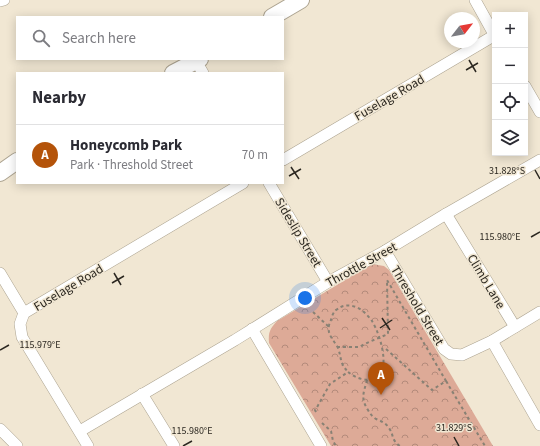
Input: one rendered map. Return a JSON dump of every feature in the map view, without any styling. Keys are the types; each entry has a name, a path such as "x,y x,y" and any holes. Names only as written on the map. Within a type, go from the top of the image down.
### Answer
{"street":[{"path":"0,1 4,0"},
{"path":"274,16 301,0"},
{"path":"475,0 492,30"},
{"name":"Fuselage Road","path":"284,159 492,37"},
{"path":"176,72 200,64"},
{"path":"528,91 540,112"},
{"name":"Throttle Street","path":"80,431 328,282 385,251 540,160"},
{"path":"0,173 16,162"},
{"name":"Fuselage Road","path":"88,446 22,337 20,324 24,313 241,184"},
{"name":"Sideslip Street","path":"270,184 328,282"},
{"name":"Climb Lane","path":"446,214 514,328"},
{"name":"Threshold Street","path":"385,251 444,349 451,354 462,355 492,341 540,312"},
{"path":"0,273 24,313"},
{"path":"252,329 316,444"},
{"path":"492,341 540,425"},
{"path":"142,394 174,446"},
{"path":"0,429 17,446"}],"path":[{"path":"337,347 359,347 388,334 387,280 485,446"},
{"path":"351,305 361,310 372,320 380,338 384,358 383,369 379,376 372,380 360,379 344,368 337,347 328,331 334,311 344,306 351,305"},
{"path":"313,312 329,327"},
{"path":"383,351 386,349 432,390 446,381"},
{"path":"336,446 330,431 322,424 315,410 330,384 348,372"},
{"path":"367,380 363,394 365,406 371,414 389,428 393,440 400,446"}],"green space":[{"path":"372,264 384,266 389,270 493,446 331,446 269,343 269,333 277,321"}],"place":[{"name":"Honeycomb Park","path":"381,395"}]}
